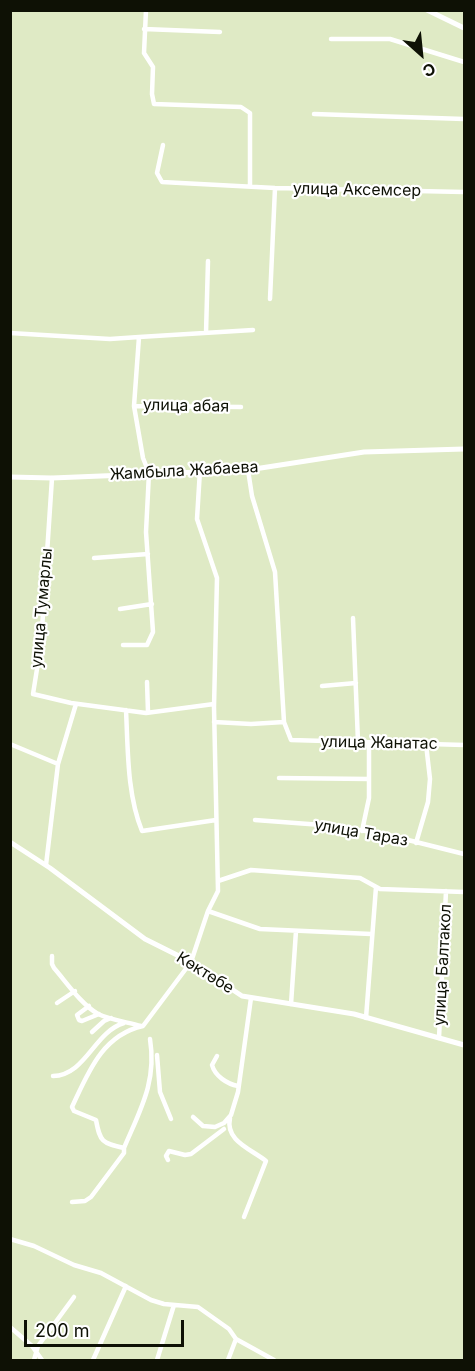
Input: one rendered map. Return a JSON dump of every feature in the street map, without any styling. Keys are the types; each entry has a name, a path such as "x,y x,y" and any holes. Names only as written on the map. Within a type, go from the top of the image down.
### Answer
{"street":[{"path":"146,10 144,53 153,67 154,104 241,106 250,113 250,185"},
{"path":"427,10 465,27"},
{"path":"144,29 220,32"},
{"path":"331,39 390,39 465,62"},
{"path":"314,114 465,119"},
{"name":"улица Аксемсер","path":"164,145 158,173 162,182 275,188 465,192"},
{"path":"270,299 275,188"},
{"path":"206,333 208,261"},
{"path":"10,333 111,339 253,330"},
{"name":"улица абая","path":"139,337 134,406 241,407"},
{"path":"123,645 147,645 153,632 146,532 149,473 143,458 134,406"},
{"name":"Жамбыла Жабаева","path":"10,477 52,478 200,470 248,470 364,452 465,449"},
{"path":"124,1148 103,1142 98,1135 96,1120 74,1111 72,1107 89,1073 110,1043 128,1030 143,1026 190,962 208,911 218,891 214,722 217,579 197,519 200,470"},
{"path":"214,722 250,724 284,722 275,572 252,496 248,470"},
{"name":"улица Тумарлы","path":"52,478 41,644 33,694 76,704 148,712 214,704"},
{"path":"94,558 148,554"},
{"path":"120,609 152,604"},
{"path":"353,618 358,742"},
{"path":"147,682 148,712"},
{"path":"322,686 356,683"},
{"path":"46,865 58,764 76,704"},
{"path":"126,710 129,768 137,818 142,831 216,820"},
{"name":"улица Жанатас","path":"284,722 291,740 294,741 465,745"},
{"path":"362,831 369,798 369,743"},
{"path":"10,744 58,764"},
{"path":"416,843 428,802 430,779 426,744"},
{"path":"279,778 369,779"},
{"name":"улица Тараз","path":"255,820 322,825 362,831 465,854"},
{"name":"Көктөбе","path":"10,842 46,865 145,939 190,962 242,996 354,1014 465,1045"},
{"path":"218,881 251,870 360,878 380,889 465,892"},
{"path":"366,1019 376,887"},
{"name":"улица Балтакол","path":"439,1038 446,891"},
{"path":"208,911 260,929 371,934"},
{"path":"291,1004 296,931"},
{"path":"52,956 54,968 99,1014 143,1026"},
{"path":"57,1003 75,991"},
{"path":"244,1217 266,1161 233,1138 229,1126 238,1086 251,998"},
{"path":"89,1006 77,1014 76,1018 82,1021 99,1014"},
{"path":"92,1032 111,1018"},
{"path":"53,1076 61,1076 74,1068 113,1027 126,1022"},
{"path":"72,1203 85,1201 91,1197 122,1157 148,1091 152,1066 150,1039"},
{"path":"157,1055 160,1092 171,1119"},
{"path":"217,1056 212,1065 214,1072 229,1083 238,1086"},
{"path":"193,1117 200,1125 215,1127 221,1125 231,1115"},
{"path":"168,1160 166,1156 169,1151 185,1155 191,1154 224,1129"},
{"path":"10,1239 34,1246 74,1265 101,1273 151,1300 198,1307 229,1329 236,1339 274,1360"},
{"path":"93,1360 126,1286"},
{"path":"34,1360 38,1346 74,1297"},
{"path":"157,1360 174,1305"},
{"path":"10,1327 32,1346 42,1360"},
{"path":"228,1360 236,1339"}]}
